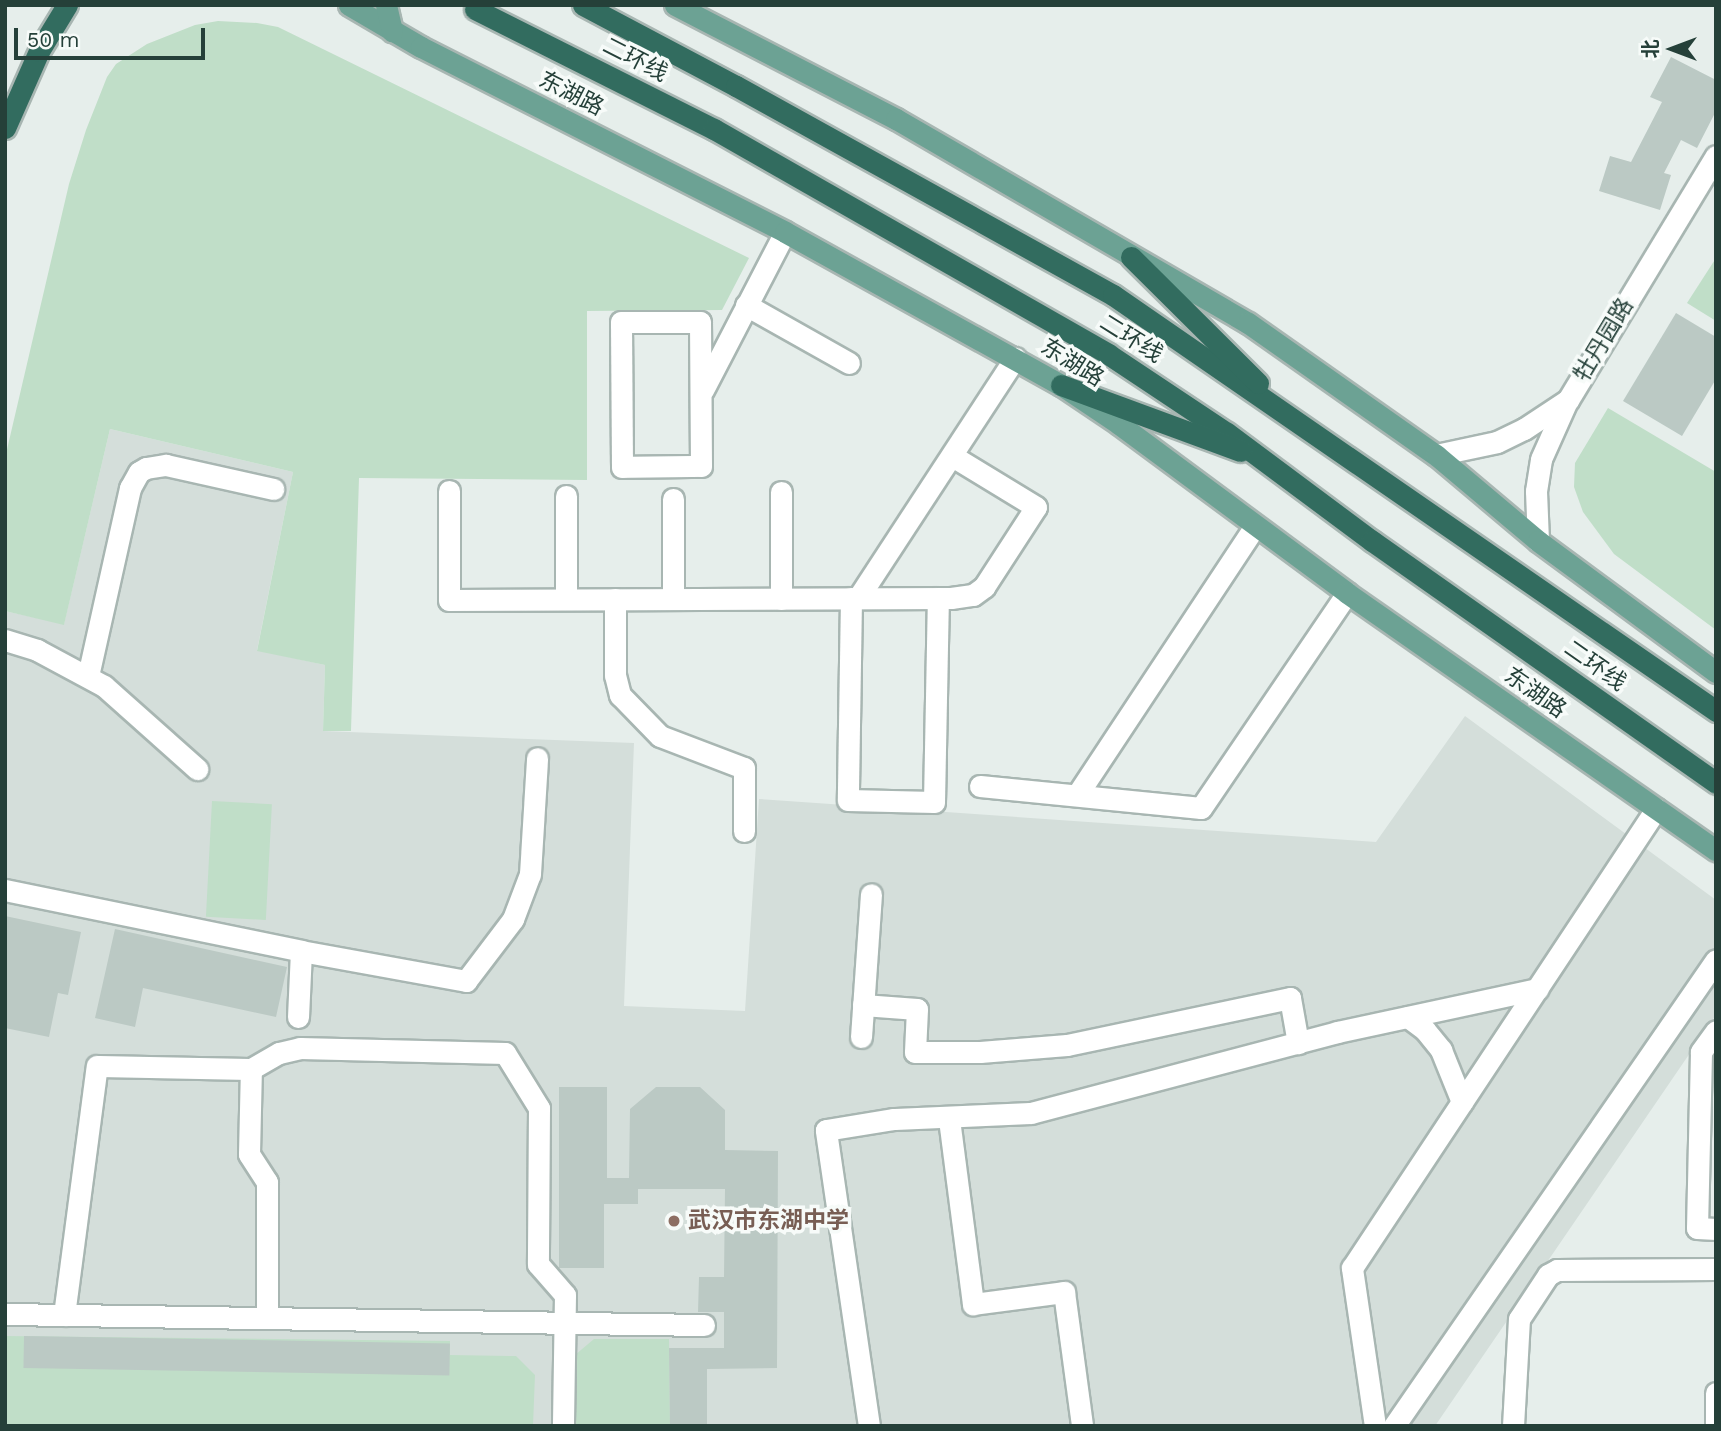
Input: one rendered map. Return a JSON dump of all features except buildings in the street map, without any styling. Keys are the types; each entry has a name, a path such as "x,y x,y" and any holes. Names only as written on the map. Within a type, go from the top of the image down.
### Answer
{"highway":[{"path":"5,128 39,51 67,5"},
{"name":"二环线","path":"583,5 736,86 1113,295 1716,711"},
{"name":"二环线","path":"475,9 714,129 1119,361 1265,460 1372,541 1716,783"},
{"path":"1131,257 1297,422"},
{"path":"1061,385 1265,460"}],"main road":[{"name":"东湖路","path":"349,5 392,31 785,232 1061,385 1119,424 1347,593 1716,850"},
{"path":"386,5 392,31"},
{"path":"675,5 895,119 1248,323 1436,455 1538,541 1716,672"}],"street":[{"name":"牡丹园路","path":"1436,455 1497,442 1524,429 1568,400 1710,179 1716,156"},
{"path":"700,395 700,321 621,322 622,467 701,466 700,395 785,232"},
{"path":"746,305 849,363"},
{"path":"938,598 934,802 848,800 854,598 952,456 1015,358"},
{"path":"1538,541 1535,508 1541,459 1568,400"},
{"path":"449,491 449,600 938,598 973,595 984,587 1036,507 952,456"},
{"path":"88,676 130,488 139,472 146,468 166,465 274,489"},
{"path":"780,598 781,492"},
{"path":"566,496 566,599"},
{"path":"673,499 673,599"},
{"path":"1077,795 1255,526"},
{"path":"980,786 1201,808 1347,593"},
{"path":"615,599 615,675 620,695 650,729 660,736 744,768 744,831"},
{"path":"5,640 37,650 88,676 120,697 197,769"},
{"path":"5,653 62,664"},
{"path":"5,890 301,951 466,981 513,919 530,874 537,758"},
{"path":"1375,1426 1352,1268 1656,809"},
{"path":"861,1037 871,894"},
{"path":"298,1017 301,951"},
{"path":"1394,1426 1716,960"},
{"path":"869,1426 826,1130 894,1119 949,1119 1031,1113 1298,1043 1537,989"},
{"path":"863,1005 918,1009 915,1052 980,1052 1067,1045 1290,998 1298,1043"},
{"path":"1408,1017 1441,1050 1462,1102"},
{"path":"1716,1031 1701,1052 1697,1228 1716,1229"},
{"path":"64,1315 97,1066 251,1069 268,1058 300,1048 505,1053 539,1108 538,1264 565,1295 563,1426"},
{"path":"251,1069 249,1154 267,1182 267,1318"},
{"path":"949,1119 973,1304 1065,1292 1082,1426"},
{"path":"1513,1426 1519,1319 1548,1275 1557,1270 1716,1269"},
{"path":"5,1314 704,1325"},
{"path":"1716,1393 1716,1426"}],"shaded area":[{"path":"110,429 293,472 257,650 325,665 323,731 634,743 624,1006 745,1011 759,799 1376,842 1465,716 1716,900 1716,1015 1435,1426 5,1426 5,611 64,624"}],"green space":[{"path":"218,21 278,27 749,258 722,310 587,311 587,480 359,478 351,731 323,731 325,665 257,651 293,472 110,429 64,625 5,611 5,458 69,184 86,130 107,77 116,64 147,44 195,25"},
{"path":"1716,258 1716,321 1687,303"},
{"path":"1608,408 1716,472 1716,630 1614,554 1583,512 1574,487 1575,463"},
{"path":"212,801 272,804 266,920 206,917"},
{"path":"5,1336 450,1341 450,1355 516,1356 535,1375 533,1426 5,1426"},
{"path":"594,1339 669,1339 670,1426 574,1426 575,1355"}],"place":[{"name":"武汉市东湖中学","path":"674,1221"}]}
